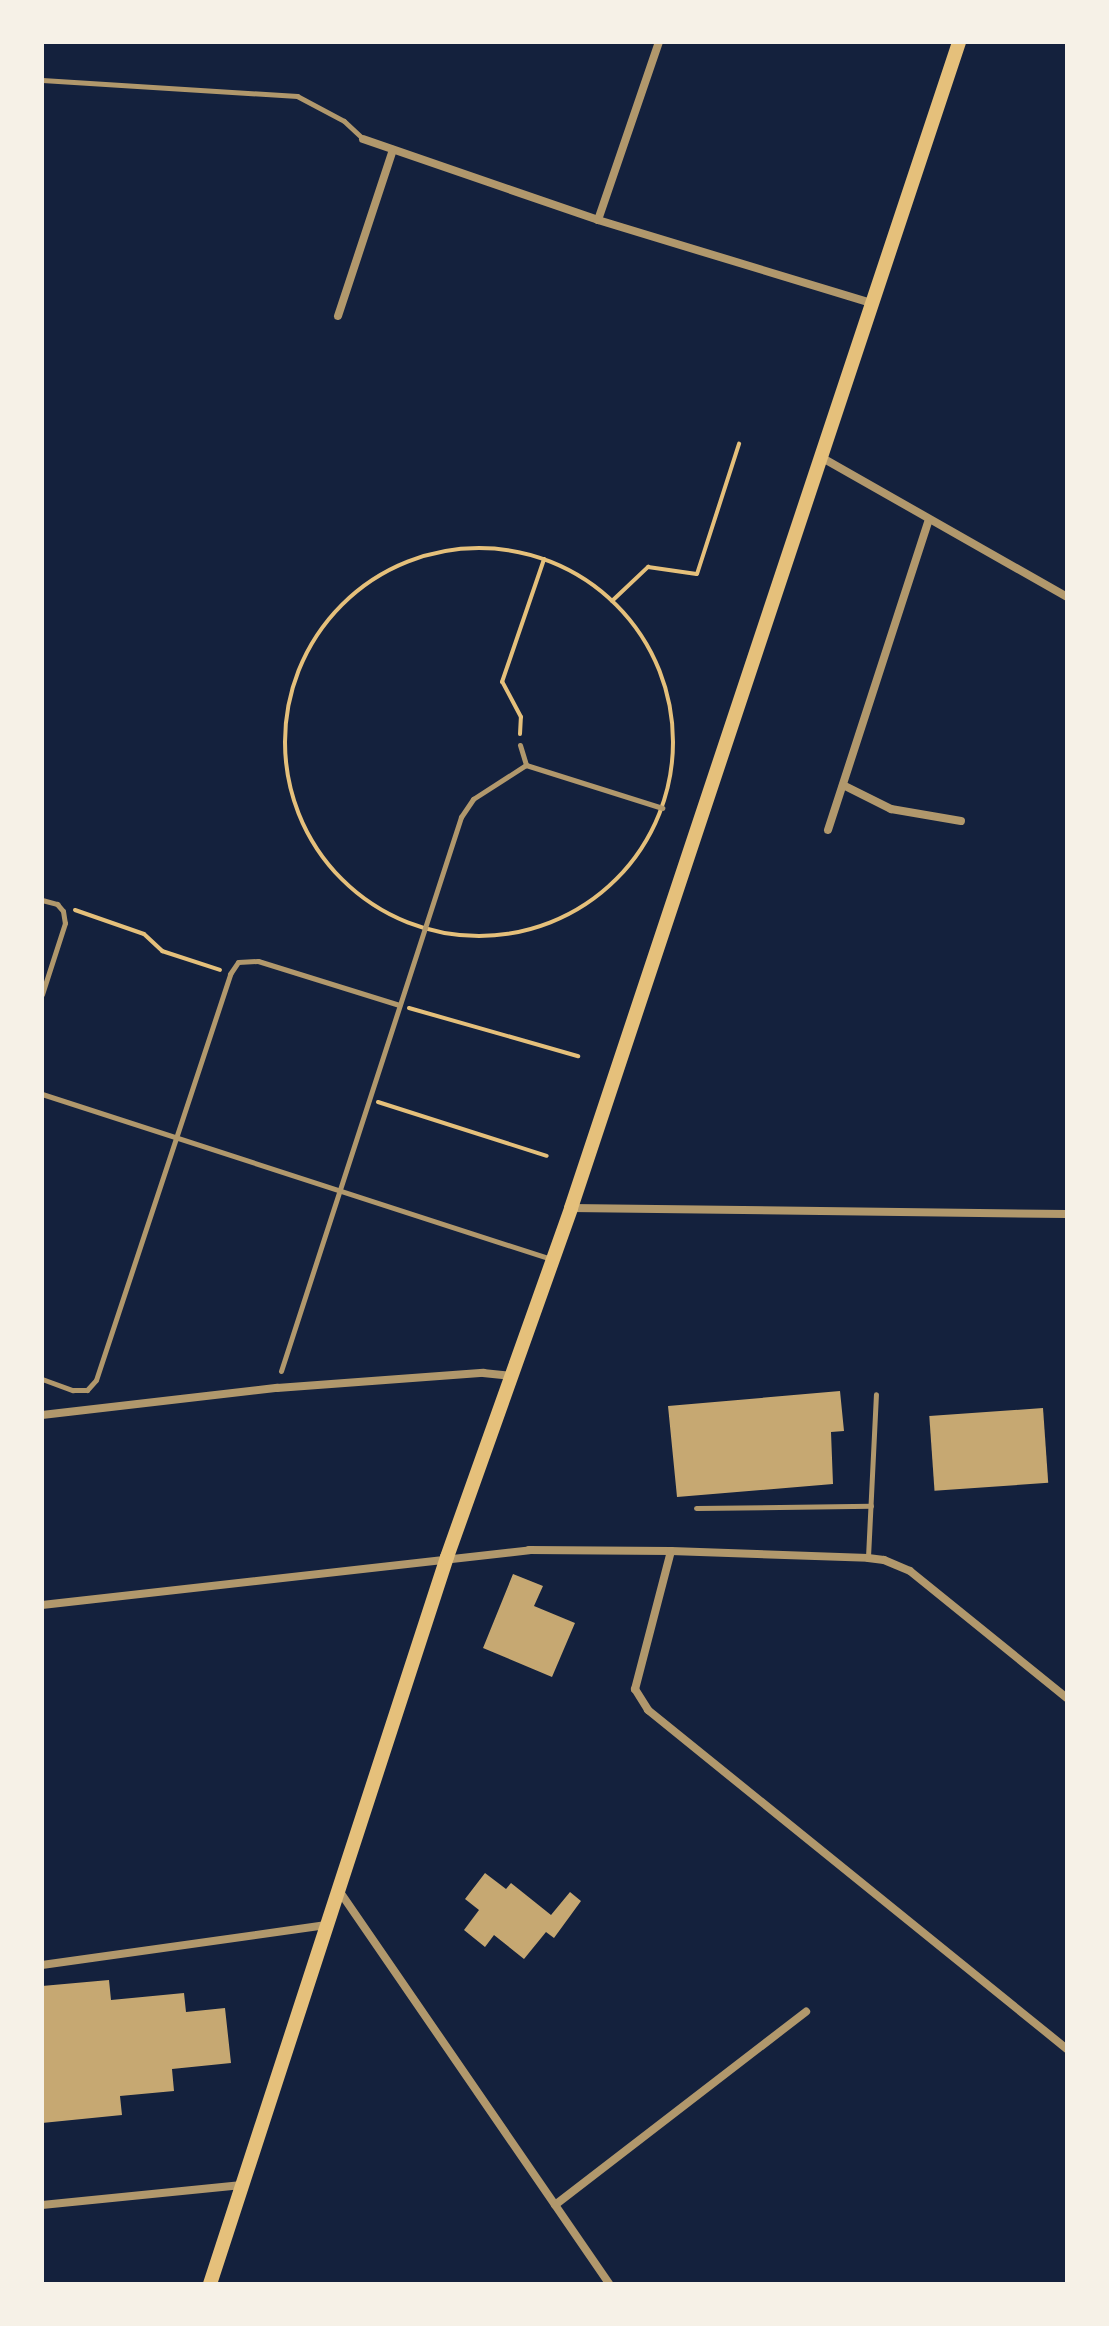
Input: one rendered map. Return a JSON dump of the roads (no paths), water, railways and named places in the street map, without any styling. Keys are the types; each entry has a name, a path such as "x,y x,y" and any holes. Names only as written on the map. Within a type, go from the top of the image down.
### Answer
{"main road":[{"path":"210,2284 447,1557 571,1208 959,42"}],"street":[{"path":"598,220 659,42"},
{"path":"363,139 598,220 872,303"},
{"path":"338,316 393,150"},
{"path":"819,456 1067,597"},
{"path":"828,830 929,520"},
{"path":"843,785 891,809 961,821"},
{"path":"571,1208 1067,1214"},
{"path":"42,1415 277,1388 483,1373 510,1376"},
{"path":"42,1605 529,1550 868,1558 884,1560 910,1571 1067,1698"},
{"path":"671,1551 635,1689 648,1710 1067,2049"},
{"path":"340,1892 609,2284"},
{"path":"42,1965 329,1925"},
{"path":"555,2205 806,2012"},
{"path":"42,2205 242,2185"}],"lane":[{"path":"42,80 297,96 344,121 363,139"},
{"path":"520,745 526,765"},
{"path":"526,765 662,808"},
{"path":"281,1371 461,817 473,799 526,765"},
{"path":"42,900 57,904 63,911 65,923 42,994"},
{"path":"42,1379 73,1390 87,1390 96,1380 230,974 238,962 258,961 399,1005"},
{"path":"42,1094 552,1259"},
{"path":"868,1558 876,1394"},
{"path":"696,1508 871,1506"}]}
